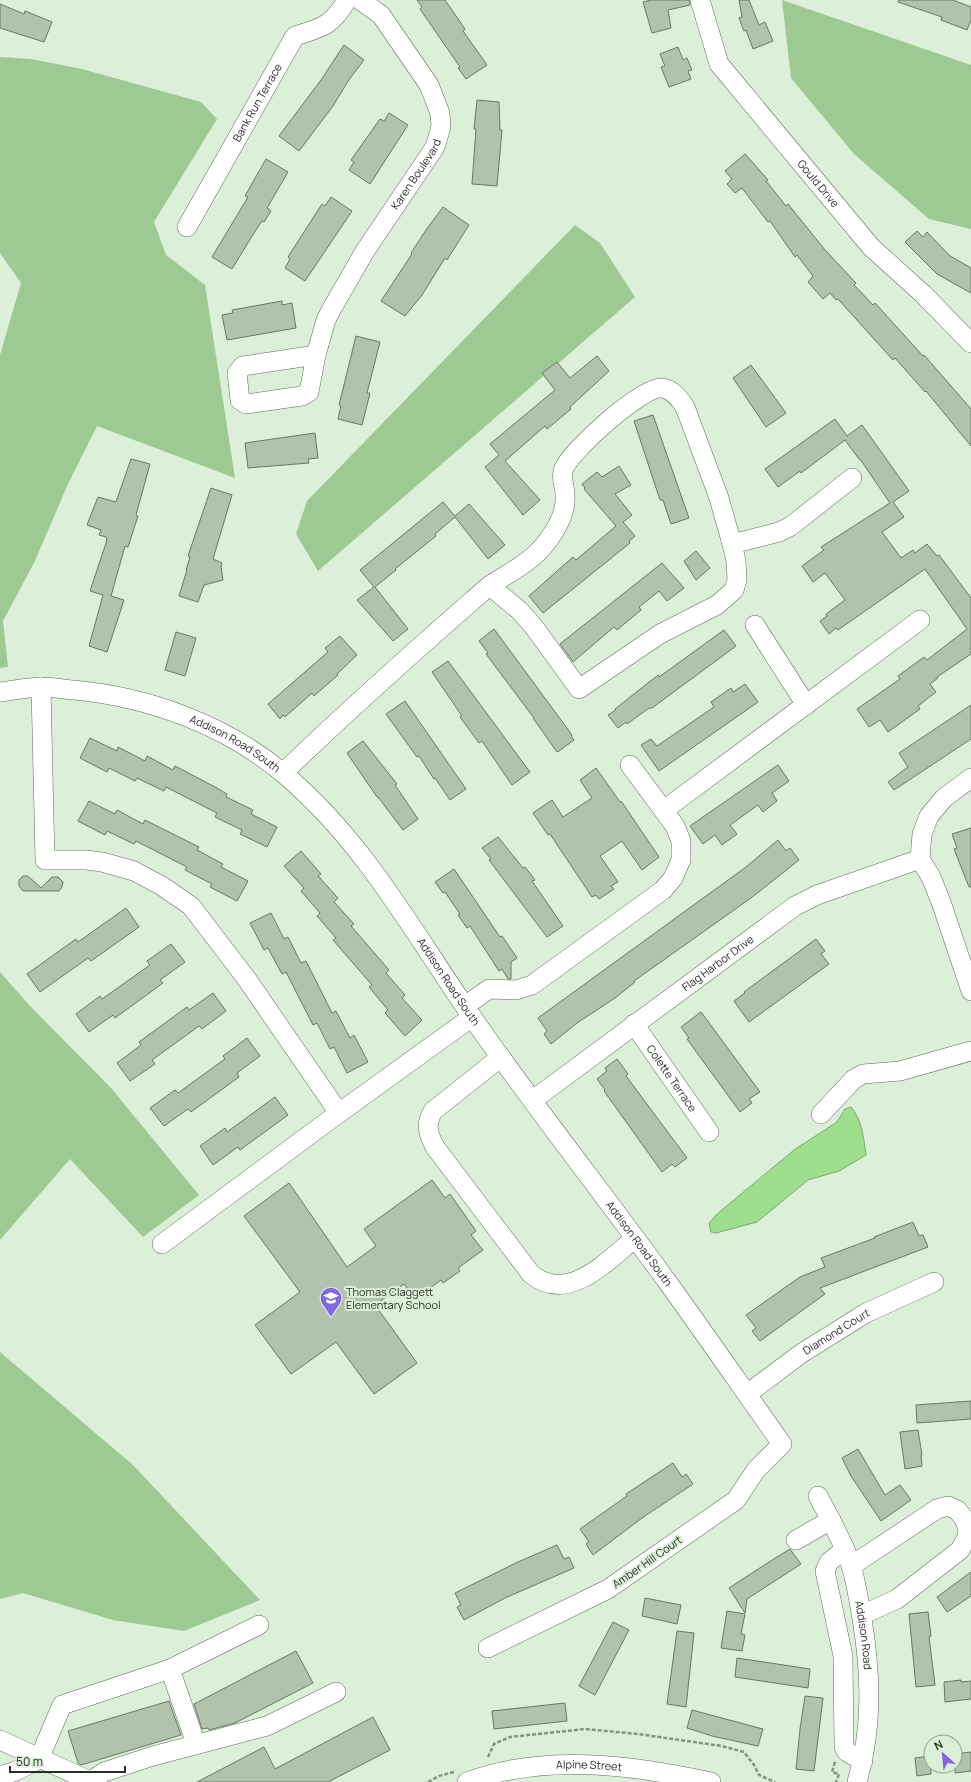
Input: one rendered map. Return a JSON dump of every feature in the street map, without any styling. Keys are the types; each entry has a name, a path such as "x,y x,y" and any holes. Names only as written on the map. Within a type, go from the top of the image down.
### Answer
{"street":[{"name":"Bank Run Terrace","path":"187,227 295,36 322,28 336,17 347,0"},
{"name":"Karen Boulevard","path":"316,355 330,310 365,251 435,147 441,127 440,113 429,86 381,15 360,0"},
{"name":"Gould Drive","path":"700,0 719,64 871,247 923,294 971,343"},
{"path":"283,773 337,721 490,586 531,558 556,528 565,504 562,476 564,469 573,454 631,402 654,388 662,388 672,391 685,407 719,498 732,544 736,561 737,580 734,590 726,599 660,634 579,689 534,627 519,610 490,586"},
{"path":"732,544 779,532 791,526 852,478"},
{"path":"664,810 920,620"},
{"path":"754,625 806,705"},
{"path":"41,687 45,860 86,860 128,869 162,886 186,902 246,978 339,1113"},
{"name":"Addison Road South","path":"0,692 41,687 111,695 158,706 226,736 283,773 350,839 376,873 469,1012 634,1239 665,1279 782,1444"},
{"path":"162,1244 339,1113 469,1012 489,989 516,990 532,985 663,890 678,870 681,860 682,850 679,834 664,810 630,765"},
{"path":"971,778 944,798 929,816 922,834 920,859 931,877 941,902 971,991"},
{"name":"Flag Harbor Drive","path":"533,1100 795,906 817,895 920,859"},
{"name":"Colette Terrace","path":"634,1024 709,1132"},
{"path":"821,1114 854,1079 863,1074 900,1071 971,1051"},
{"path":"501,1057 433,1111 428,1119 430,1137 436,1147 531,1274 538,1280 553,1285 570,1284 597,1268 634,1239"},
{"name":"Diamond Court","path":"747,1394 802,1353 866,1313 934,1282"},
{"name":"Amber Hill Court","path":"488,1648 608,1589 736,1500 756,1470 782,1444"},
{"name":"Addison Road","path":"818,1496 831,1520 848,1558 862,1615 870,1672 870,1700 867,1740 858,1782"},
{"path":"862,1615 897,1599 960,1550 967,1537 968,1528 963,1517 957,1510 948,1506 937,1509 848,1558 829,1562 825,1571 843,1656 844,1747 848,1752 863,1761"},
{"path":"796,1540 831,1520"},
{"path":"0,1776 16,1771 40,1759 62,1704 170,1670 260,1625"},
{"path":"170,1670 196,1744"},
{"path":"0,1740 91,1782 104,1772 153,1756 267,1726 336,1692"},
{"name":"Alpine Street","path":"467,1782 485,1775 515,1769 592,1764 638,1769 711,1782"}],"shaded area":[{"path":"782,0 971,65 971,229 929,219 854,154 791,78"},
{"path":"0,57 31,59 82,69 201,102 217,119 154,222 166,255 205,285 235,478 97,426 68,484 34,563 3,621 8,667 0,668 0,355 21,283 0,253"},
{"path":"575,225 600,243 635,297 318,571 296,534 307,501"},
{"path":"0,972 30,1006 111,1088 199,1195 143,1237 70,1159 0,1240"},
{"path":"851,1107 858,1117 866,1155 839,1171 808,1180 757,1222 716,1233 711,1232 709,1223 717,1214 794,1150 837,1122 845,1109"},
{"path":"0,1352 133,1465 260,1600 184,1631 113,1620 23,1593 0,1599"}],"building":[{"path":"417,0 445,0 465,29 463,31 487,65 466,79 458,68 460,67 420,9 422,7"},
{"path":"651,0 689,0 690,5 668,10 671,28 652,33 643,2"},
{"path":"739,0 749,0 759,25 765,22 773,41 753,49 746,30 744,31 739,18 742,17"},
{"path":"899,0 953,0 971,7 971,20 967,30 941,20 942,17 898,2"},
{"path":"0,4 24,14 25,11 52,22 44,42 0,28"},
{"path":"344,45 364,60 348,81 333,106 299,151 279,136 321,80"},
{"path":"678,47 683,60 687,58 692,70 688,71 691,79 669,87 661,67 665,66 660,54"},
{"path":"477,100 499,102 500,130 502,130 497,186 472,184 476,129 474,129"},
{"path":"389,113 408,125 370,184 349,170 354,162 351,160 380,119 384,121"},
{"path":"745,154 768,180 766,181 786,206 788,204 825,250 856,283 854,285 873,305 875,303 923,356 924,355 971,409 971,446 926,391 925,392 895,358 893,360 838,299 836,300 830,293 823,299 808,282 813,276 797,255 795,257 770,221 768,222 742,188 735,193 727,184 732,179 725,171"},
{"path":"266,159 288,172 267,208 271,211 264,222 262,221 232,269 212,257 248,197 245,196"},
{"path":"331,197 352,211 305,281 285,268 290,259 288,257 322,204 325,206"},
{"path":"443,207 469,225 447,260 445,258 422,295 405,316 381,301 426,230"},
{"path":"917,231 923,237 927,232 950,256 971,268 971,293 937,274 905,242"},
{"path":"282,301 282,305 292,303 296,328 227,340 222,315 233,313 232,310"},
{"path":"356,336 380,342 367,393 370,393 362,425 338,419 341,406 339,405"},
{"path":"597,356 609,371 570,407 571,409 547,429 545,426 505,461 540,500 523,515 485,467 499,455 490,444 555,390 542,373 557,362 570,378"},
{"path":"751,365 786,413 766,427 733,378"},
{"path":"653,415 689,518 671,524 663,500 660,500 634,421"},
{"path":"835,419 847,436 862,425 909,491 893,502 904,517 882,532 901,558 913,550 915,553 927,544 937,556 939,555 971,598 971,654 937,677 938,678 930,684 936,692 918,706 920,709 888,732 880,720 869,727 857,709 900,679 898,676 924,657 927,660 967,629 925,569 838,630 836,628 829,634 820,621 827,616 826,614 845,600 825,573 813,582 802,566 824,550 821,547 890,503 845,440 801,473 800,471 778,487 765,469"},
{"path":"315,433 318,458 308,459 309,463 248,468 245,443"},
{"path":"131,459 150,464 136,515 138,516 128,547 125,546 111,596 124,600 107,652 89,646 103,595 90,591 107,540 106,537 99,535 101,530 87,525 98,497 116,502"},
{"path":"619,466 631,485 615,494 632,515 623,522 635,536 629,541 630,543 543,613 529,596 573,557 576,560 616,526 584,489 585,488 582,484 597,472 602,477"},
{"path":"211,488 232,495 213,559 222,563 221,567 223,580 204,585 198,602 179,596 190,557 188,556"},
{"path":"443,502 455,516 469,504 505,545 488,559 455,517 435,534 436,536 375,587 408,629 393,641 357,600 374,587 360,570"},
{"path":"696,551 710,568 696,580 684,561"},
{"path":"662,563 684,588 667,601 659,591 639,607 641,610 617,630 614,627 573,662 560,644"},
{"path":"494,629 572,735 571,736 574,740 559,751 557,752 534,718 486,654 488,653 479,641"},
{"path":"724,630 736,646 652,708 649,708 627,724 626,722 618,728 608,715 658,675 659,677"},
{"path":"176,632 196,638 185,676 165,670"},
{"path":"340,636 357,655 337,674 338,675 314,696 312,693 285,717 283,715 280,719 268,704 328,652 325,648"},
{"path":"448,661 530,772 512,785 482,741 479,743 460,717 462,716 432,672"},
{"path":"745,684 758,702 659,771 641,745 651,739 657,746 714,707 711,702 731,688 733,692"},
{"path":"405,701 466,789 450,800 419,756 417,757 386,714"},
{"path":"971,705 971,739 894,790 888,782 908,767 899,753"},
{"path":"90,738 117,751 118,747 145,761 147,756 173,770 175,766 227,794 226,797 253,810 251,814 277,827 267,847 240,834 242,830 215,817 217,813 166,787 164,791 137,778 135,781 109,768 107,772 80,758"},
{"path":"363,741 397,784 395,785 418,819 403,830 377,797 347,753"},
{"path":"778,765 789,781 772,793 777,801 763,812 758,805 730,825 737,834 722,845 715,835 703,844 690,826"},
{"path":"596,768 620,802 621,801 659,857 642,870 622,841 600,856 618,882 611,886 614,889 599,899 596,895 592,897 550,834 548,835 533,813 552,800 563,817 592,798 580,780"},
{"path":"89,801 115,814 117,810 143,824 145,820 199,847 197,850 223,864 221,867 248,881 237,901 210,887 212,884 185,870 187,867 136,841 134,844 107,831 105,835 78,821"},
{"path":"971,828 971,887 969,887 954,849 957,848 952,834"},
{"path":"498,837 523,868 525,867 535,880 532,881 563,926 547,937 489,860 491,859 482,848"},
{"path":"778,840 786,851 790,848 799,860 751,898 634,981 635,982 615,998 577,1023 551,1044 544,1034 547,1031 538,1018 746,867"},
{"path":"301,851 321,874 318,876 338,898 334,902 354,924 351,926 389,970 386,973 405,995 402,998 422,1020 405,1036 385,1013 388,1010 369,987 372,985 333,940 336,938 317,916 320,913 301,891 304,888 284,866"},
{"path":"454,869 500,937 502,936 517,958 511,962 511,979 508,979 502,969 499,971 470,926 467,928 458,915 460,914 445,892 443,893 435,882"},
{"path":"23,876 28,876 41,888 52,877 58,877 63,882 62,887 59,891 23,891 19,886 19,880"},
{"path":"126,908 139,927 91,961 88,958 40,992 27,974 76,939 78,942"},
{"path":"271,913 284,939 288,937 301,963 306,961 332,1013 336,1011 350,1038 354,1035 368,1062 347,1073 334,1047 330,1049 317,1023 313,1025 286,972 282,974 268,948 264,950 250,923"},
{"path":"816,939 825,951 821,954 829,964 749,1022 734,1001"},
{"path":"171,944 185,962 160,980 163,983 115,1018 113,1015 89,1032 76,1014 100,996 102,999 150,965 147,961"},
{"path":"213,993 226,1011 202,1029 199,1026 152,1060 155,1064 130,1081 117,1063 141,1045 139,1042 187,1007 189,1010"},
{"path":"701,1012 760,1092 749,1099 752,1103 740,1112 687,1039 689,1038 681,1027"},
{"path":"247,1038 260,1056 237,1073 239,1077 191,1112 188,1109 164,1126 150,1108 175,1090 178,1093 225,1059 223,1056"},
{"path":"617,1059 628,1074 626,1076 687,1158 675,1167 672,1164 662,1172 597,1079 607,1071 605,1068"},
{"path":"275,1097 288,1115 240,1150 238,1147 213,1165 200,1146 225,1128 227,1132"},
{"path":"432,1180 445,1198 450,1194 476,1231 471,1235 483,1250 458,1268 460,1271 443,1283 441,1280 415,1299 404,1284 375,1305 417,1363 374,1394 336,1342 291,1374 255,1325 300,1292 244,1216 289,1183 347,1267 376,1246 364,1229"},
{"path":"913,1222 919,1236 923,1235 928,1247 820,1288 825,1294 760,1341 752,1331 756,1328 746,1315 800,1277 825,1267 821,1258"},
{"path":"971,1401 971,1419 917,1423 916,1405"},
{"path":"918,1430 922,1455 922,1466 905,1469 900,1432"},
{"path":"858,1449 885,1495 900,1485 911,1500 881,1521 851,1476 842,1458"},
{"path":"673,1463 682,1477 686,1474 693,1484 642,1518 593,1555 586,1544 589,1542 580,1529 627,1496 626,1494"},
{"path":"557,1545 564,1559 569,1557 574,1568 505,1598 464,1620 457,1607 461,1605 455,1593 518,1562"},
{"path":"790,1549 801,1564 747,1599 745,1613 729,1588"},
{"path":"971,1572 971,1596 947,1612 937,1597"},
{"path":"645,1598 681,1605 677,1624 642,1616"},
{"path":"727,1611 745,1614 741,1634 745,1635 742,1651 721,1648"},
{"path":"928,1612 931,1636 929,1637 935,1685 916,1687 909,1614"},
{"path":"613,1622 629,1630 595,1695 579,1686"},
{"path":"677,1631 694,1633 686,1707 667,1704"},
{"path":"296,1651 313,1683 235,1723 209,1730 208,1728 202,1729 194,1704"},
{"path":"737,1658 810,1669 808,1688 735,1677"},
{"path":"961,1680 961,1682 971,1681 971,1699 945,1702 944,1682"},
{"path":"805,1696 823,1698 814,1771 796,1769"},
{"path":"169,1701 181,1735 81,1765 78,1763 68,1731"},
{"path":"565,1703 567,1721 494,1729 492,1711"},
{"path":"692,1710 763,1729 758,1746 712,1736 687,1728"},
{"path":"373,1717 390,1750 328,1782 197,1782 264,1747 275,1769"},
{"path":"971,1752 971,1771 963,1772 963,1753"},
{"path":"923,1757 923,1774 931,1774 917,1776 915,1758"}],"place":[{"name":"Thomas Claggett Elementary School","path":"331,1318"}]}
